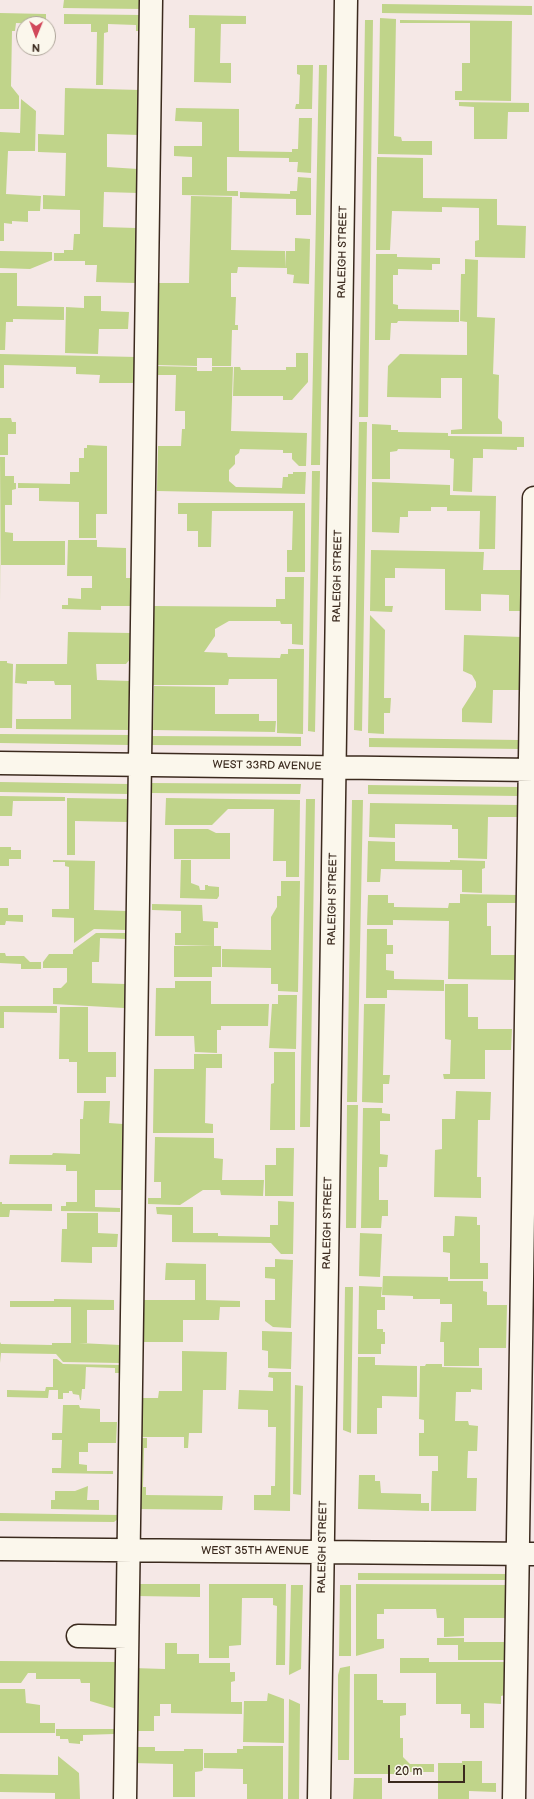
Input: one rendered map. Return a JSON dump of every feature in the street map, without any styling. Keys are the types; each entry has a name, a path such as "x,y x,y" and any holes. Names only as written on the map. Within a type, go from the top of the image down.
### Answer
{"street":[{"path":"125,1799 151,0"},
{"name":"RALEIGH STREET","path":"319,1799 346,0"},
{"path":"514,1799 526,1554 534,498"},
{"name":"WEST 33RD AVENUE","path":"0,763 532,770"},
{"name":"WEST 35TH AVENUE","path":"0,1549 526,1554"},
{"path":"78,1636 127,1637"}],"green space":[{"path":"64,0 142,0 142,9 63,8"},
{"path":"382,4 532,6 532,15 382,13"},
{"path":"0,13 46,14 46,16 16,16 15,31 12,31 11,86 19,96 19,109 0,109"},
{"path":"64,14 141,15 141,31 136,31 136,25 108,24 108,32 104,33 103,85 96,85 97,32 91,32 91,24 64,24"},
{"path":"189,15 246,16 246,24 221,24 220,63 231,63 231,83 194,82 195,28 189,28"},
{"path":"380,18 396,19 394,136 401,137 402,141 432,141 432,155 378,154"},
{"path":"365,20 373,20 368,417 359,417"},
{"path":"400,20 512,21 511,101 455,100 455,91 462,91 462,63 470,63 470,23 400,23"},
{"path":"297,65 313,65 312,109 295,109 296,104 299,104 300,75 297,74"},
{"path":"319,65 327,65 320,465 311,465"},
{"path":"65,88 140,90 139,135 107,134 107,167 138,169 138,193 104,192 103,227 136,228 135,283 96,282 97,265 85,265 85,261 54,261 54,253 64,253 64,250 73,250 74,234 80,234 80,210 43,209 43,195 65,196 66,153 38,152 38,134 64,135"},
{"path":"21,99 36,111 35,151 8,151 6,194 41,196 40,211 28,211 28,222 12,221 12,224 4,223 4,241 0,241 0,132 20,133"},
{"path":"459,102 529,103 529,112 508,112 507,139 474,139 474,107 459,106"},
{"path":"176,108 239,109 239,151 292,152 292,149 298,149 299,118 312,118 311,173 297,172 298,162 289,162 289,158 227,157 227,191 238,191 238,196 182,195 182,177 192,177 192,157 174,156 174,146 202,146 202,122 175,121"},
{"path":"377,157 423,158 423,198 497,199 497,225 526,226 525,258 475,257 475,241 479,240 479,208 442,207 442,212 392,211 390,250 376,250"},
{"path":"298,177 311,178 311,215 296,215 296,199 240,198 240,192 290,194 290,191 297,191"},
{"path":"191,196 232,197 231,250 285,251 285,268 238,267 237,273 231,273 231,297 236,297 235,325 238,325 238,330 232,330 231,366 212,366 212,358 197,358 197,366 157,365 158,283 189,283"},
{"path":"295,238 310,239 309,284 293,283 294,275 287,274 287,268 285,268 286,251 295,251"},
{"path":"0,251 52,252 52,260 30,269 0,268"},
{"path":"376,254 397,254 397,257 440,258 440,264 432,264 432,270 398,269 398,275 393,275 393,304 398,305 398,309 459,310 459,322 398,321 397,323 391,323 390,340 375,340"},
{"path":"465,259 478,260 477,317 495,318 493,374 499,375 498,418 502,422 502,434 451,434 451,430 462,429 462,378 441,378 441,398 387,397 388,366 400,354 467,355 467,322 460,321 461,274 465,274"},
{"path":"0,273 17,273 17,306 64,307 64,320 13,319 13,322 6,322 5,350 0,350"},
{"path":"84,296 101,296 101,311 129,312 128,329 99,329 98,354 65,353 66,307 84,308"},
{"path":"296,353 308,353 308,382 292,400 283,400 283,396 233,396 234,367 240,367 241,370 286,370 286,367 296,367"},
{"path":"0,354 137,357 136,383 99,383 100,375 76,374 76,367 4,365 4,388 0,388"},
{"path":"155,366 197,367 197,371 212,371 212,367 233,367 231,431 307,433 306,466 299,466 292,459 292,453 283,453 283,450 240,449 239,453 235,456 235,464 229,470 229,481 236,487 282,488 283,477 288,477 288,474 293,474 293,472 306,472 305,494 157,491 158,446 181,446 182,429 185,429 185,411 175,411 176,375 155,375"},
{"path":"0,418 11,418 12,422 16,422 16,434 8,434 8,455 0,455"},
{"path":"359,422 367,422 362,731 354,730"},
{"path":"372,424 391,425 391,430 398,430 398,432 448,433 448,436 524,437 524,447 517,447 517,450 483,449 483,458 473,458 472,492 453,491 454,459 450,458 450,450 398,449 397,451 390,452 390,479 372,479"},
{"path":"87,445 107,446 107,514 96,514 96,538 79,538 79,502 39,501 39,488 18,488 18,483 70,484 70,472 79,472 79,458 84,458 84,448 87,448"},
{"path":"0,457 5,457 5,476 14,476 14,483 16,483 16,489 12,490 12,505 5,505 5,532 13,533 13,541 65,541 65,565 1,565 1,602"},
{"path":"312,471 320,471 315,732 308,731"},
{"path":"372,482 450,485 450,495 496,496 495,549 479,549 480,511 447,511 447,507 431,507 431,511 408,511 408,517 400,517 399,533 372,532"},
{"path":"178,503 305,503 305,572 287,572 287,550 292,550 293,511 212,511 211,547 198,547 198,531 187,531 187,514 178,514"},
{"path":"68,540 97,540 97,547 126,548 126,578 131,578 130,606 101,606 101,610 62,609 62,605 68,605 68,598 81,599 81,588 92,588 92,576 67,576"},
{"path":"371,550 484,552 483,570 523,570 522,611 509,611 509,595 481,594 481,611 445,610 445,569 395,568 395,578 385,578 385,606 393,606 392,612 370,611"},
{"path":"285,577 304,577 303,645 292,644 292,624 281,624 280,621 229,621 215,629 215,636 204,652 227,653 228,657 280,658 281,654 288,654 288,649 304,649 303,734 277,733 277,679 229,679 228,685 152,685 153,606 276,607 276,599 285,599"},
{"path":"370,615 385,630 384,698 391,698 390,713 384,713 384,734 368,733"},
{"path":"68,632 131,633 131,658 126,664 96,664 97,680 131,681 131,730 16,729 16,719 71,719 71,685 55,685 54,681 27,681 27,684 15,683 16,664 67,664"},
{"path":"464,635 522,637 520,690 493,690 492,723 462,722 462,709 476,687 476,682 472,675 463,671"},
{"path":"0,661 7,661 7,663 13,664 12,728 0,728"},
{"path":"154,686 215,687 215,714 259,714 259,721 276,721 275,732 153,730"},
{"path":"0,734 130,735 129,745 0,743"},
{"path":"151,736 301,737 301,746 151,745"},
{"path":"369,738 519,740 519,749 369,747"},
{"path":"0,782 129,784 129,794 0,792"},
{"path":"150,783 301,784 300,794 150,793"},
{"path":"368,785 518,787 518,796 368,794"},
{"path":"0,796 65,797 65,801 13,801 12,816 0,816"},
{"path":"67,798 128,799 128,822 75,821 75,855 67,855"},
{"path":"166,798 300,800 299,877 286,877 286,861 273,861 274,809 228,809 212,825 165,825"},
{"path":"306,799 315,799 310,1127 300,1127"},
{"path":"352,800 363,800 357,1102 347,1102"},
{"path":"370,803 518,805 518,817 488,817 487,859 458,858 458,829 452,829 452,825 395,824 395,838 369,837"},
{"path":"174,829 208,829 216,833 230,833 230,859 174,859"},
{"path":"368,841 395,842 395,861 485,861 485,868 482,869 482,893 462,892 462,870 381,869 380,882 367,882"},
{"path":"0,847 11,847 11,850 21,850 21,859 9,859 9,866 0,866"},
{"path":"53,860 95,861 94,910 127,911 126,930 94,929 74,943 74,918 52,917 52,909 69,909 69,867 65,866 65,862 53,862"},
{"path":"181,860 191,860 191,883 199,886 200,890 205,890 205,885 219,887 219,896 217,899 180,898"},
{"path":"281,881 300,881 298,992 278,991 278,984 271,984 271,968 222,967 222,949 271,950 271,917 277,907 277,896 281,896"},
{"path":"460,894 517,895 517,903 487,903 487,926 491,926 491,955 516,955 516,980 448,979 449,921 393,920 393,925 367,925 368,895 388,895 388,903 394,903 394,907 448,908 449,903 460,903"},
{"path":"152,904 202,905 203,921 218,922 218,928 214,928 214,946 175,945 175,933 181,933 181,911 152,910"},
{"path":"0,908 8,908 8,915 23,915 23,922 6,921 5,925 0,925"},
{"path":"367,929 387,929 387,945 393,945 393,954 386,954 386,970 394,971 394,979 444,980 444,991 387,990 387,998 366,998"},
{"path":"96,933 126,933 126,939 100,938 99,962 92,962 92,983 125,984 124,1008 53,1004 53,988 61,988 67,982 67,968 43,968 43,962 49,954 73,954 73,950"},
{"path":"174,946 221,946 221,967 212,967 212,977 174,977"},
{"path":"0,953 5,953 6,956 24,956 30,962 41,962 41,969 21,969 21,964 0,963"},
{"path":"175,981 211,981 211,1004 269,1004 268,1026 221,1026 221,1030 217,1030 217,1053 195,1052 194,1036 155,1036 156,988 175,988"},
{"path":"445,984 468,984 468,1017 478,1017 478,1029 512,1029 511,1050 485,1050 485,1079 444,1079 443,1074 450,1074 451,1040 445,1039"},
{"path":"278,995 297,995 296,1049 269,1048 272,1004 278,1004"},
{"path":"364,1004 385,1004 383,1075 390,1075 389,1084 383,1084 383,1103 362,1102"},
{"path":"0,1006 57,1006 57,1013 4,1012 4,1028 0,1028"},
{"path":"60,1007 88,1007 88,1052 116,1052 116,1077 106,1077 106,1093 77,1093 77,1062 69,1062 69,1059 59,1059"},
{"path":"274,1052 295,1052 295,1130 270,1130 271,1084 274,1083"},
{"path":"194,1054 222,1054 222,1068 206,1068 205,1123 213,1124 213,1133 153,1133 154,1069 194,1069"},
{"path":"456,1091 491,1092 490,1120 478,1120 477,1177 481,1177 481,1198 434,1197 435,1150 442,1149 442,1119 455,1119"},
{"path":"84,1101 110,1101 109,1123 123,1124 122,1190 95,1190 95,1207 120,1208 120,1212 61,1211 61,1206 66,1206 66,1202 77,1202 77,1171 66,1171 66,1165 9,1164 10,1155 52,1155 53,1153 80,1154 80,1119 83,1119"},
{"path":"347,1105 358,1105 356,1228 346,1228"},
{"path":"363,1108 382,1108 382,1113 390,1114 390,1121 380,1121 380,1154 388,1155 387,1167 379,1167 379,1200 388,1200 388,1216 382,1216 381,1228 361,1228"},
{"path":"155,1137 214,1138 214,1158 223,1159 222,1180 264,1180 263,1196 221,1195 220,1190 203,1190 180,1205 148,1204 148,1198 161,1198 161,1182 154,1182"},
{"path":"276,1148 294,1148 293,1196 265,1196 265,1165 276,1165"},
{"path":"278,1201 294,1202 293,1254 281,1254 271,1243 172,1242 172,1215 157,1214 156,1207 193,1207 193,1233 218,1233 218,1236 270,1237 270,1225 278,1225"},
{"path":"0,1202 2,1202 2,1204 52,1204 52,1211 10,1210 9,1217 0,1217"},
{"path":"67,1213 98,1213 98,1233 118,1234 117,1247 92,1247 92,1263 61,1262 62,1229 67,1229"},
{"path":"455,1216 477,1217 477,1225 480,1225 480,1263 488,1263 488,1279 450,1279 450,1253 443,1252 443,1236 454,1236"},
{"path":"360,1233 382,1234 380,1277 359,1276"},
{"path":"275,1259 293,1260 291,1328 273,1327 265,1321 265,1300 275,1300 275,1279 265,1278 265,1267 275,1267"},
{"path":"166,1263 206,1264 206,1300 240,1301 240,1307 220,1307 219,1320 183,1320 183,1342 143,1342 144,1300 195,1300 195,1280 165,1280"},
{"path":"383,1276 448,1277 448,1281 483,1281 483,1291 487,1292 487,1305 507,1305 506,1348 479,1348 479,1366 444,1366 444,1342 440,1342 441,1322 452,1322 452,1304 440,1304 440,1299 413,1299 413,1296 382,1295"},
{"path":"359,1286 382,1287 381,1297 385,1297 385,1310 377,1310 377,1329 383,1329 383,1332 385,1332 385,1344 381,1344 381,1354 358,1354"},
{"path":"345,1287 353,1287 351,1433 343,1430"},
{"path":"54,1299 114,1300 114,1310 87,1310 87,1343 79,1343 120,1345 120,1363 63,1362 56,1354 1,1353 0,1363 0,1342 1,1344 52,1345 52,1343 71,1343 71,1307 10,1307 10,1301 54,1301"},
{"path":"262,1331 292,1332 291,1369 268,1368 268,1351 262,1350"},
{"path":"182,1351 227,1352 226,1390 203,1390 202,1433 189,1433 188,1448 184,1448 184,1437 141,1437 141,1398 158,1398 159,1391 182,1391"},
{"path":"358,1357 375,1357 375,1365 417,1366 417,1397 382,1396 382,1408 377,1408 377,1434 357,1434"},
{"path":"53,1359 57,1359 63,1364 121,1365 120,1373 115,1373 115,1368 86,1367 85,1389 82,1389 81,1400 79,1395 73,1394 72,1391 69,1391 69,1393 63,1393 63,1399 58,1399 58,1390 49,1390 48,1398 7,1397 7,1390 45,1391 46,1387 53,1387"},
{"path":"426,1364 442,1364 442,1367 482,1368 482,1390 471,1389 471,1392 456,1392 455,1421 468,1421 469,1425 478,1426 477,1451 468,1451 467,1478 477,1478 476,1511 431,1511 432,1471 438,1471 438,1456 419,1456 419,1433 424,1433 424,1420 419,1419 420,1366 425,1366"},
{"path":"269,1372 291,1372 290,1511 254,1510 254,1495 271,1495 271,1486 275,1486 276,1427 268,1427 268,1410 238,1409 239,1390 273,1391 273,1378 268,1377"},
{"path":"295,1385 303,1386 301,1495 293,1494"},
{"path":"63,1405 79,1405 80,1408 100,1409 100,1422 117,1422 116,1443 88,1443 88,1452 79,1452 79,1464 87,1465 87,1471 113,1471 113,1474 52,1473 52,1468 61,1468 62,1440 52,1440 52,1433 62,1433"},
{"path":"139,1438 147,1438 147,1448 144,1448 143,1487 146,1487 146,1495 223,1496 222,1510 139,1509"},
{"path":"359,1475 375,1475 375,1481 380,1481 381,1493 421,1494 421,1503 429,1503 429,1511 358,1509"},
{"path":"88,1486 87,1500 99,1500 99,1510 51,1509 51,1500 55,1500 55,1491 75,1491"},
{"path":"0,1513 118,1515 118,1519 114,1522 0,1521"},
{"path":"358,1573 506,1574 506,1580 358,1580"},
{"path":"136,1584 200,1584 200,1597 136,1596"},
{"path":"209,1584 286,1584 285,1665 276,1665 277,1606 273,1605 273,1598 242,1598 241,1645 229,1646 229,1658 209,1658"},
{"path":"356,1584 507,1585 507,1618 464,1618 464,1636 444,1637 444,1618 437,1618 436,1609 384,1609 384,1614 377,1614 377,1639 384,1639 384,1648 356,1656"},
{"path":"291,1585 303,1585 301,1669 289,1675"},
{"path":"340,1585 351,1585 351,1656 339,1656"},
{"path":"437,1638 464,1638 464,1642 504,1642 504,1660 458,1660 458,1645 437,1645"},
{"path":"165,1643 177,1643 177,1654 199,1654 199,1663 230,1663 230,1672 235,1672 235,1681 231,1682 231,1702 242,1702 242,1714 171,1713 171,1704 160,1704 160,1716 154,1716 154,1731 133,1731 133,1668 165,1669"},
{"path":"400,1658 429,1658 429,1662 506,1662 505,1695 501,1696 501,1704 484,1703 484,1728 470,1728 470,1714 461,1714 461,1704 436,1704 436,1673 400,1673"},
{"path":"0,1661 117,1662 117,1709 90,1701 90,1683 81,1683 80,1679 36,1679 36,1673 28,1673 21,1683 0,1683"},
{"path":"350,1666 349,1760 338,1760 338,1675 340,1668"},
{"path":"354,1674 377,1674 377,1700 383,1700 383,1703 406,1703 406,1715 400,1716 400,1738 403,1738 403,1757 410,1764 434,1764 434,1772 354,1774"},
{"path":"0,1689 25,1689 26,1703 40,1705 40,1723 55,1723 55,1733 0,1733"},
{"path":"268,1693 284,1699 284,1743 243,1742 244,1701 267,1701"},
{"path":"289,1699 300,1704 299,1799 288,1799"},
{"path":"56,1729 115,1729 114,1734 83,1735 83,1741 80,1741 80,1744 69,1743 68,1739 60,1739 60,1736 56,1736"},
{"path":"243,1746 283,1746 283,1799 247,1799 247,1784 243,1784 243,1769 204,1768 204,1753 237,1753 237,1749 243,1749"},
{"path":"133,1747 155,1747 155,1751 184,1751 184,1749 203,1749 203,1769 202,1771 195,1772 195,1797 173,1797 173,1764 133,1763"},
{"path":"58,1756 79,1773 80,1799 55,1799 55,1793 0,1792 0,1774 58,1775"},
{"path":"462,1761 482,1761 482,1783 496,1783 496,1792 469,1791 469,1799 438,1799 438,1763 462,1763"},
{"path":"354,1778 382,1778 382,1799 353,1799"}]}
